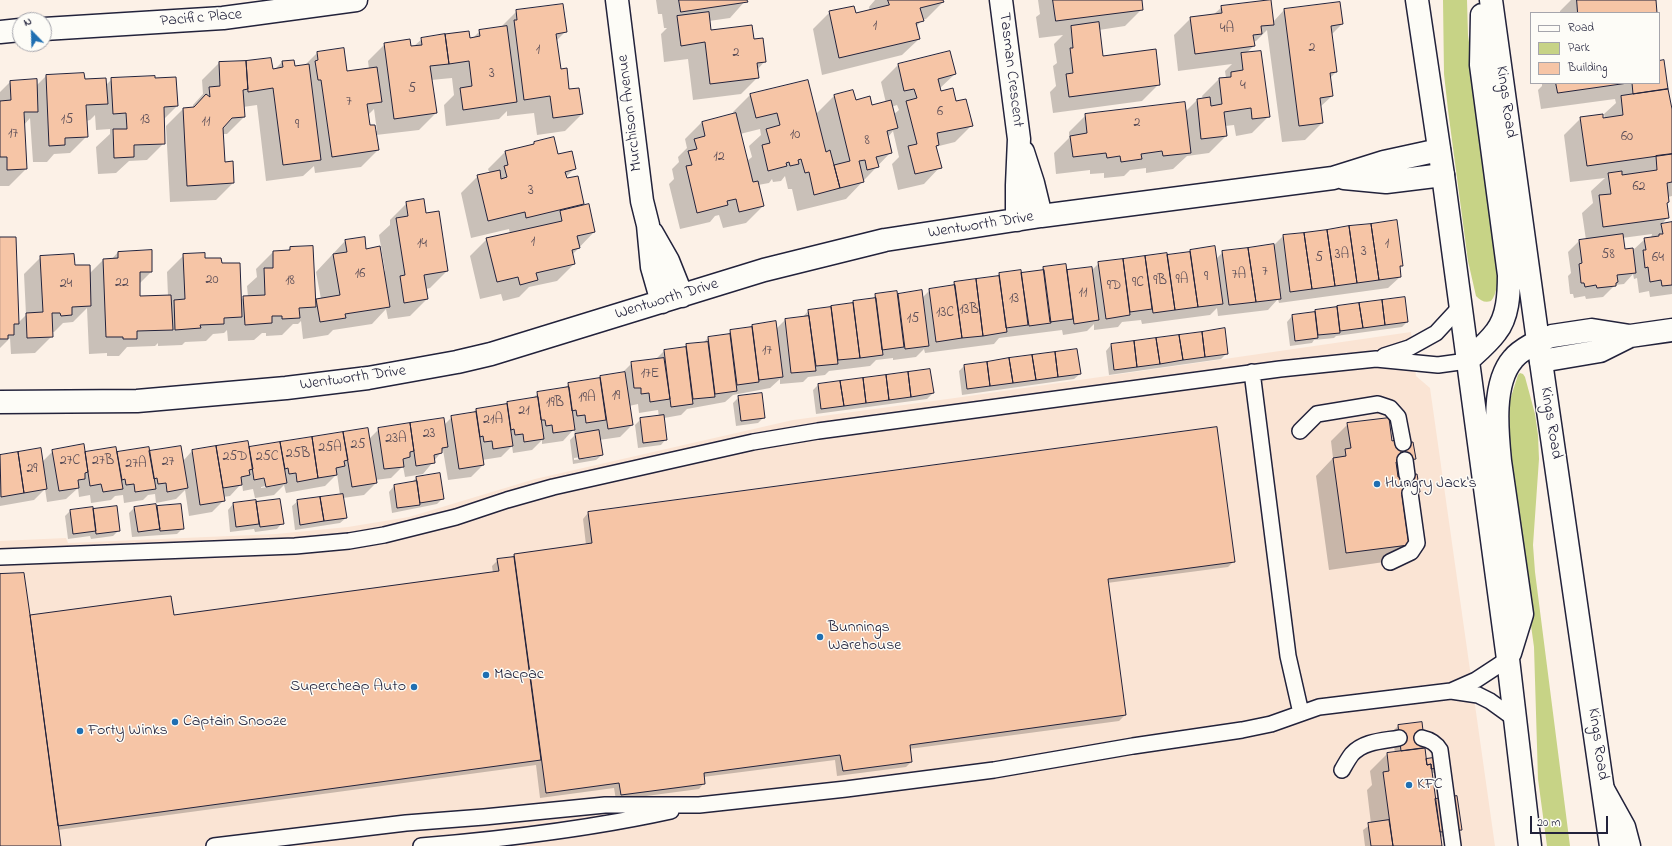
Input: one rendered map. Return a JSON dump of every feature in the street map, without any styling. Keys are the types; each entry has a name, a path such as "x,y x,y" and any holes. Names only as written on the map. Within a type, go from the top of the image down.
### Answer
{"main road":[{"name":"Pacific Place","path":"52,29 223,18 356,0"},
{"name":"Murchison Avenue","path":"617,0 638,178 648,225 668,261 672,299"},
{"name":"Tasman Crescent","path":"1001,0 1019,139 1017,185 1018,220"},
{"path":"1418,0 1508,659 1530,846"},
{"path":"1423,41 1427,0"},
{"path":"1467,361 1497,331 1504,315 1509,295 1509,275 1481,65 1482,0"},
{"name":"Kings Road","path":"1491,0 1611,846"},
{"path":"0,32 12,31"},
{"name":"Tasman Crescent","path":"1019,139 1041,216"},
{"name":"Wentworth Drive","path":"0,402 137,402 293,387 368,378 457,362 491,354 764,270 885,240 1041,216 1333,178 1384,162 1439,150"},
{"name":"Wentworth Drive","path":"1333,178 1386,182 1443,175"},
{"path":"1508,659 1522,614 1500,461 1498,437 1498,400 1506,368 1513,358 1540,351 1552,336 1592,330 1630,336 1672,330"},
{"path":"1604,791 1624,827 1629,846"}],"lane":[{"path":"1376,359 1409,348 1436,333 1460,308"},
{"path":"0,557 295,546 349,541 420,527 553,487 753,442 818,431 1252,372 1376,359 1438,364 1467,361"},
{"path":"1252,372 1288,656 1301,713"},
{"path":"1300,431 1316,414 1378,404 1390,408 1398,417 1403,443"},
{"path":"1405,460 1407,475"},
{"path":"1390,562 1411,552 1417,542 1410,493"},
{"path":"1451,691 1476,680 1508,659"},
{"path":"421,846 502,842 632,820 699,805 846,789 1002,769 1133,746 1242,730 1271,724 1319,707 1451,691 1478,695 1496,705 1515,719"},
{"path":"1342,770 1352,754 1360,748 1370,743 1399,738"},
{"path":"1422,738 1433,742 1440,750 1453,846"},
{"path":"214,846 406,823 484,817 605,804 699,805"},
{"path":"484,817 502,842"},
{"path":"468,844 484,817"}],"shaded area":[{"path":"1411,332 1416,376 1430,388 1495,846 0,846 0,541 66,538 68,543 276,534 348,527 409,517 535,479 793,420"}],"green space":[{"path":"1443,0 1467,0 1468,35 1498,253 1497,286 1495,295 1489,302 1483,301 1476,296 1468,261 1444,74"},
{"path":"1520,373 1525,377 1535,414 1538,435 1539,459 1533,545 1535,572 1570,846 1547,846 1538,779 1534,647 1516,518 1506,419 1510,400"}],"building":[{"path":"679,0 747,0 748,2 681,12"},
{"path":"888,0 943,0 944,2 920,8 924,21 916,23 920,39 839,58 829,11 854,6 856,13 889,5"},
{"path":"1053,0 1142,0 1143,10 1056,21"},
{"path":"1271,0 1274,25 1261,26 1262,34 1253,35 1255,46 1195,54 1190,17 1222,13 1221,6"},
{"path":"1577,0 1656,0 1657,12 1578,12"},
{"path":"1340,2 1343,24 1331,26 1337,72 1330,73 1333,96 1320,98 1323,123 1299,126 1284,9"},
{"path":"563,4 567,32 556,34 561,69 567,68 569,89 579,88 583,114 553,118 550,96 524,100 514,20 517,20 516,10"},
{"path":"709,12 711,30 752,25 754,39 763,38 766,62 757,63 759,78 710,84 705,42 681,46 677,16"},
{"path":"1099,22 1103,56 1156,49 1160,85 1069,97 1066,74 1073,73 1070,48 1073,48 1071,26"},
{"path":"507,26 517,102 463,110 460,88 472,86 469,61 449,64 445,34 469,31 470,38 480,36 479,30"},
{"path":"445,34 449,64 430,66 437,113 394,119 384,43 410,39 411,46 422,45 421,38"},
{"path":"344,48 347,71 377,67 382,102 367,104 370,125 375,125 379,150 332,157 321,80 318,80 315,61 318,60 317,52"},
{"path":"950,51 956,74 938,79 941,91 953,88 956,101 966,99 973,126 937,133 939,145 936,146 942,168 915,174 908,146 917,144 906,101 917,98 914,89 904,91 898,64"},
{"path":"1261,51 1270,117 1252,119 1251,108 1224,112 1227,136 1201,139 1197,99 1210,97 1211,106 1222,104 1219,78 1231,77 1231,72 1243,70 1241,53"},
{"path":"271,58 273,69 283,67 282,61 294,60 295,66 309,64 321,160 283,165 273,88 248,92 246,61"},
{"path":"1664,60 1668,89 1633,94 1632,84 1660,84 1660,61"},
{"path":"246,61 248,89 243,90 245,117 232,118 223,128 225,162 233,161 234,183 187,186 183,108 194,107 206,94 210,97 209,87 220,86 219,62"},
{"path":"84,73 85,79 106,78 108,104 86,105 88,137 65,138 65,145 49,146 46,75"},
{"path":"155,76 155,78 176,77 178,106 164,107 165,144 134,145 134,157 114,158 113,129 127,129 126,113 113,114 111,78"},
{"path":"37,79 38,112 24,112 27,169 7,170 7,157 0,157 0,101 11,100 10,81"},
{"path":"808,80 826,152 830,150 840,188 814,195 809,172 805,173 801,159 798,160 799,164 790,166 789,162 786,163 787,166 768,171 762,145 770,143 766,129 780,125 777,113 756,118 750,94"},
{"path":"1556,84 1621,84 1558,93"},
{"path":"1668,89 1672,109 1672,154 1587,166 1580,117 1603,114 1603,118 1623,115 1621,96"},
{"path":"853,90 856,100 870,96 872,105 891,100 898,128 887,131 892,153 876,157 879,167 867,170 865,160 859,161 864,182 840,188 834,165 850,161 834,95"},
{"path":"1185,102 1191,153 1163,156 1162,151 1141,154 1142,159 1121,162 1120,156 1107,158 1106,153 1073,157 1070,136 1087,133 1085,114"},
{"path":"736,113 753,182 758,181 764,206 739,212 736,199 727,201 728,205 697,213 686,166 692,165 688,151 697,149 694,139 705,136 702,122"},
{"path":"554,137 558,154 572,151 576,169 565,172 567,178 578,176 584,204 526,218 525,212 488,221 477,175 500,170 501,179 507,177 504,166 508,165 505,151 534,144 534,142"},
{"path":"1672,154 1672,182 1667,183 1669,218 1603,227 1599,195 1611,194 1608,173 1622,171 1622,175 1657,170 1656,156"},
{"path":"424,199 426,213 439,211 448,271 424,275 428,299 404,303 400,276 405,275 396,218 408,216 406,202"},
{"path":"589,204 595,232 577,236 580,248 572,250 575,264 536,273 538,280 520,285 518,277 497,282 486,238 562,221 560,211"},
{"path":"1397,220 1403,266 1400,266 1401,277 1379,280 1371,224"},
{"path":"1672,222 1672,285 1662,286 1661,280 1650,282 1648,267 1645,268 1643,250 1646,250 1644,238 1663,234 1661,224"},
{"path":"1371,224 1379,280 1357,283 1349,226"},
{"path":"1349,226 1357,283 1335,286 1327,230"},
{"path":"1327,230 1335,286 1312,289 1304,233"},
{"path":"1304,233 1312,289 1290,292 1283,235"},
{"path":"1623,234 1625,249 1633,248 1636,273 1617,275 1618,282 1616,283 1616,286 1597,288 1596,285 1585,287 1584,283 1581,283 1579,264 1582,263 1579,240"},
{"path":"0,237 16,237 19,324 14,324 14,335 8,335 8,339 0,339"},
{"path":"365,237 366,249 380,246 390,307 345,314 346,318 320,322 316,299 340,295 333,254 347,252 345,240"},
{"path":"1274,244 1281,299 1256,302 1248,248"},
{"path":"313,246 316,307 299,308 300,318 282,319 282,316 272,316 272,323 245,325 243,296 265,295 264,268 273,268 273,251 290,250 290,247"},
{"path":"1215,246 1223,304 1198,307 1190,250"},
{"path":"1248,248 1256,302 1229,305 1222,251"},
{"path":"152,250 152,272 140,272 140,296 171,295 173,330 137,331 137,339 106,337 103,259 118,258 118,252"},
{"path":"1190,252 1198,307 1175,310 1167,255"},
{"path":"205,253 205,258 221,258 222,263 240,263 242,317 224,318 224,324 200,325 201,328 175,330 174,300 185,299 183,254"},
{"path":"1167,253 1175,310 1153,313 1145,256"},
{"path":"74,254 75,265 90,265 91,306 72,307 72,315 61,316 60,313 52,313 53,337 27,338 26,313 43,312 40,256"},
{"path":"1145,256 1152,309 1130,312 1123,259"},
{"path":"1123,259 1130,315 1106,319 1098,262"},
{"path":"1066,264 1073,319 1050,322 1043,267"},
{"path":"1092,267 1099,320 1074,324 1067,270"},
{"path":"1021,270 1028,325 1006,328 999,273"},
{"path":"1044,270 1051,323 1029,326 1021,273"},
{"path":"999,276 1007,332 983,336 976,279"},
{"path":"976,279 983,336 962,338 954,282"},
{"path":"955,285 962,338 936,342 929,289"},
{"path":"922,290 929,346 905,349 898,294"},
{"path":"897,291 904,347 882,350 875,294"},
{"path":"1405,297 1408,322 1385,325 1382,300"},
{"path":"876,298 883,355 860,358 853,301"},
{"path":"1382,300 1385,325 1363,328 1359,303"},
{"path":"853,303 860,358 838,360 831,306"},
{"path":"1359,303 1363,328 1340,331 1337,306"},
{"path":"831,307 838,364 816,366 808,310"},
{"path":"1337,307 1340,333 1318,335 1315,310"},
{"path":"1315,312 1318,338 1295,341 1292,315"},
{"path":"809,316 816,371 791,373 785,319"},
{"path":"776,321 783,377 759,380 752,325"},
{"path":"752,327 759,382 737,385 730,330"},
{"path":"1225,328 1228,354 1205,357 1202,332"},
{"path":"1202,332 1205,357 1183,360 1179,335"},
{"path":"730,334 737,391 715,394 708,337"},
{"path":"1179,335 1183,360 1160,364 1156,338"},
{"path":"1156,338 1160,364 1137,367 1134,341"},
{"path":"1134,341 1137,367 1114,370 1111,344"},
{"path":"708,342 715,397 693,399 686,344"},
{"path":"686,347 693,404 671,407 664,350"},
{"path":"1077,349 1081,374 1058,377 1055,352"},
{"path":"1055,352 1058,377 1036,380 1032,355"},
{"path":"1032,355 1036,380 1013,383 1009,358"},
{"path":"664,358 670,399 650,402 649,393 641,394 641,388 634,388 631,362"},
{"path":"1009,358 1013,383 990,386 987,362"},
{"path":"987,362 990,386 967,389 964,365"},
{"path":"930,369 934,393 911,397 908,372"},
{"path":"625,372 633,425 608,429 600,376"},
{"path":"908,372 911,397 889,400 886,375"},
{"path":"886,375 889,400 866,403 863,378"},
{"path":"600,378 606,420 586,423 585,415 577,416 576,410 572,411 568,383"},
{"path":"863,378 866,403 844,406 840,381"},
{"path":"840,381 844,406 821,409 818,384"},
{"path":"569,387 575,430 553,433 552,425 546,426 545,420 541,420 537,392"},
{"path":"762,393 765,418 741,421 738,396"},
{"path":"538,397 544,439 524,442 523,434 515,435 514,429 511,430 507,402"},
{"path":"507,404 513,446 493,449 492,441 484,442 483,436 480,437 476,409"},
{"path":"476,412 484,465 459,469 451,416"},
{"path":"664,415 667,440 643,443 640,418"},
{"path":"444,418 448,447 442,448 442,453 434,455 435,463 416,466 410,423"},
{"name":"Hungry Jack's","path":"1389,418 1392,441 1395,440 1395,444 1413,442 1416,459 1396,462 1398,477 1417,474 1420,492 1402,495 1409,545 1346,553 1333,458 1346,456 1345,449 1351,448 1347,423"},
{"path":"410,423 414,451 410,452 410,457 403,459 404,467 384,469 378,428"},
{"name":"Bunnings Warehouse","path":"1217,427 1235,562 1108,579 1126,715 910,745 912,762 843,771 840,755 704,773 705,784 621,795 619,783 546,793 514,554 592,543 588,512"},
{"path":"368,428 377,483 352,487 343,432"},
{"path":"599,430 603,455 579,459 575,434"},
{"path":"343,432 348,460 344,461 345,466 336,468 337,475 318,478 312,437"},
{"path":"312,437 318,478 297,482 296,473 289,474 288,468 285,469 280,442"},
{"path":"248,441 253,469 249,470 250,475 241,477 242,485 223,488 216,446"},
{"path":"280,442 287,483 266,487 264,478 254,480 249,447"},
{"path":"84,444 88,472 85,473 85,479 78,480 79,488 59,491 52,450"},
{"path":"181,446 188,488 167,492 166,483 158,484 157,478 154,479 149,451"},
{"path":"216,446 225,501 200,505 192,450"},
{"path":"116,447 123,489 103,492 101,484 90,486 85,452"},
{"path":"149,447 156,489 135,492 134,484 126,485 125,479 122,480 117,452"},
{"path":"41,448 47,489 24,493 18,452"},
{"path":"18,452 24,493 1,497 0,455"},
{"path":"440,473 444,499 420,503 416,477"},
{"path":"417,481 420,505 397,508 394,485"},
{"path":"343,494 347,518 324,521 320,497"},
{"path":"320,497 324,521 300,525 297,500"},
{"path":"280,499 284,524 260,527 256,502"},
{"path":"256,500 259,524 236,527 233,503"},
{"path":"156,504 160,529 138,532 134,507"},
{"path":"181,504 184,529 160,531 157,506"},
{"path":"117,506 120,531 96,534 93,509"},
{"path":"93,507 96,531 73,534 70,510"},
{"path":"514,557 541,760 58,826 30,615 171,596 174,615 499,571 497,559"},
{"path":"24,573 61,846 0,846 0,574"},
{"path":"1422,722 1425,748 1401,751 1398,725"},
{"name":"KFC","path":"1425,748 1427,765 1431,764 1442,846 1393,846 1383,772 1389,771 1387,753"},
{"path":"1440,757 1442,767 1431,769 1431,764 1427,765 1426,759"},
{"path":"1457,796 1462,830 1440,832 1435,799"},
{"path":"1389,820 1393,846 1371,846 1368,823"}],"place":[{"name":"Hungry Jack's","path":"1377,484"},
{"name":"Bunnings Warehouse","path":"820,637"},
{"name":"Macpac","path":"486,675"},
{"name":"Supercheap Auto","path":"414,687"},
{"name":"Captain Snooze","path":"175,722"},
{"name":"Forty Winks","path":"80,731"},
{"name":"KFC","path":"1409,785"}]}
